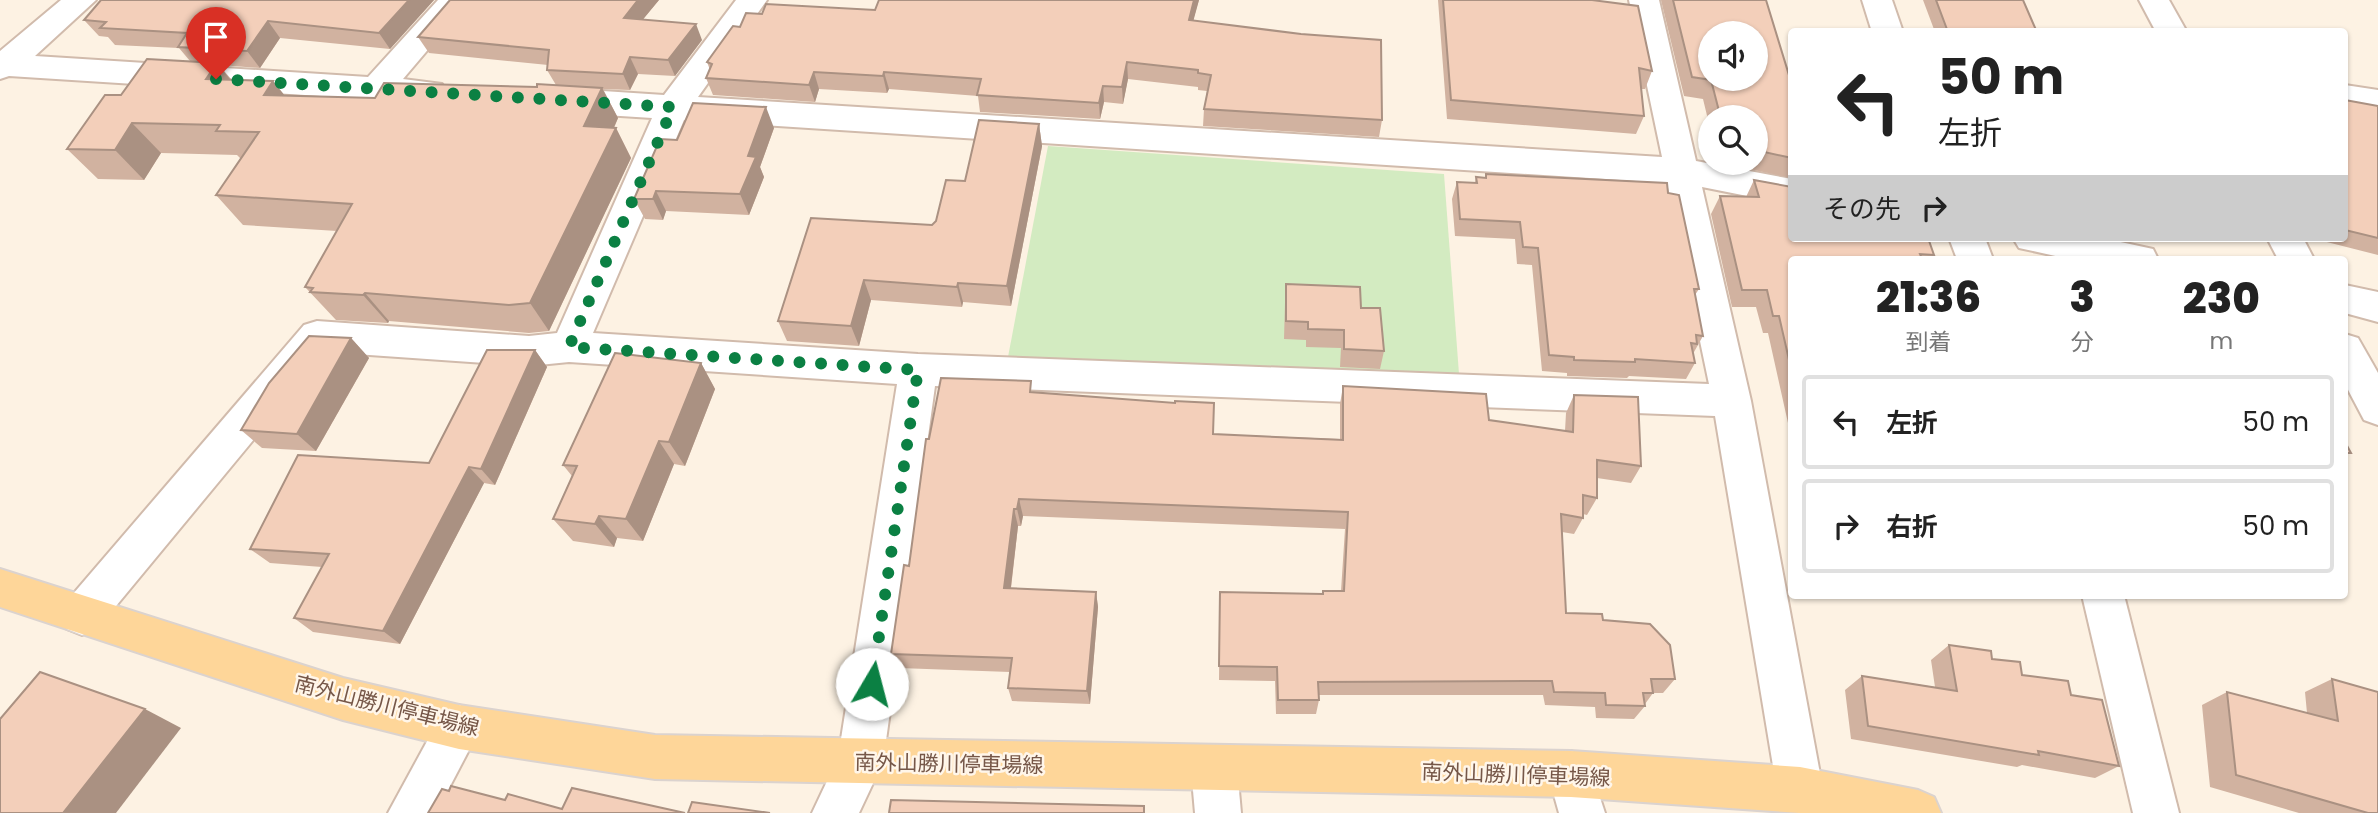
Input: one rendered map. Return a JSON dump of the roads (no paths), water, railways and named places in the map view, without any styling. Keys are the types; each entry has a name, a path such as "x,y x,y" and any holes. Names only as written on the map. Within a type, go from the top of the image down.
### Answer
{"main road":[{"name":"南外山勝川停車場線","path":"0,587 343,699 459,727 655,757 1214,768 1576,794 1800,790 1918,813"}],"street":[{"path":"2,66 81,0"},
{"path":"376,89 456,0"},
{"path":"569,347 673,107 752,0"},
{"path":"1877,0 1887,28"},
{"path":"2154,0 2170,28"},
{"path":"1637,8 1682,171 1732,401 1800,790"},
{"path":"2,66 457,94"},
{"path":"2348,97 2378,102"},
{"path":"524,98 1682,171 1788,191"},
{"path":"2052,242 2124,256"},
{"path":"2348,300 2378,307"},
{"path":"82,615 317,336 529,351 569,347 918,370 1732,401"},
{"path":"2348,354 2378,409"},
{"path":"835,813 860,762 918,370"},
{"path":"2104,599 2156,813"},
{"path":"411,813 459,727"},
{"path":"1214,768 1218,813"}]}
